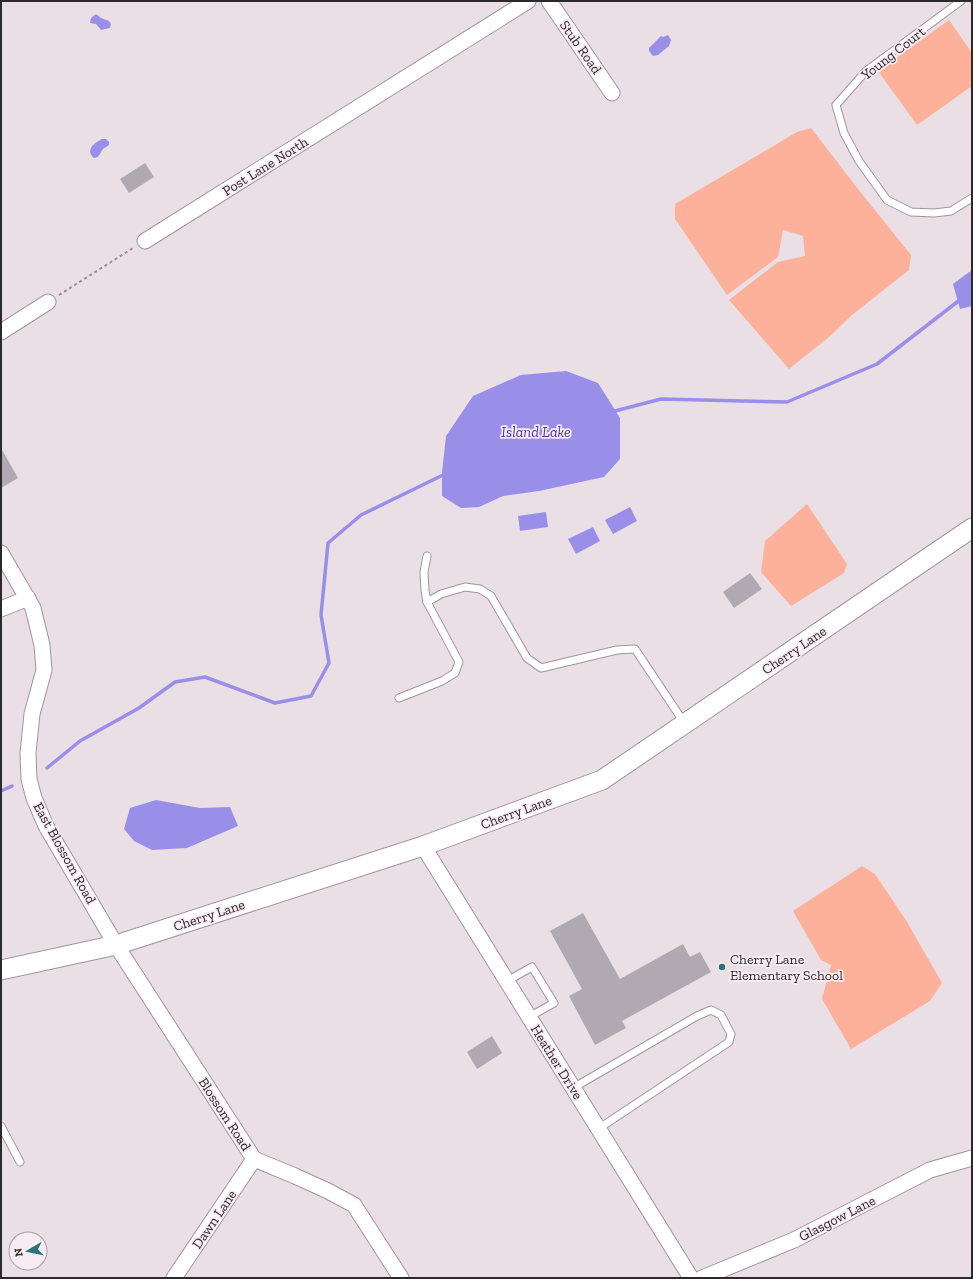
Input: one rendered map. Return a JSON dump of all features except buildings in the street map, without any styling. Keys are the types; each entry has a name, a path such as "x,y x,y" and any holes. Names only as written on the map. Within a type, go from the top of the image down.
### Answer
{"street":[{"name":"Post Lane North","path":"145,241 528,1"},
{"name":"Stub Road","path":"549,1 612,93"},
{"path":"1,332 48,302"},
{"name":"Cherry Lane","path":"1,970 116,945 423,846 602,780 972,528"},
{"name":"East Blossom Road","path":"1,553 33,608 42,646 44,670 32,714 28,753 29,779 34,798 46,826 116,945"},
{"path":"1,609 28,598"},
{"name":"Heather Drive","path":"423,846 690,1278"},
{"name":"Blossom Road","path":"116,945 254,1159 328,1191 354,1205 401,1278"},
{"name":"Glasgow Lane","path":"702,1278 794,1240 930,1170 972,1158"},
{"name":"Dawn Lane","path":"174,1278 254,1159"}],"lane":[{"name":"Young Court","path":"961,1 866,71 836,104 844,133 859,161 887,200 911,212 934,213 951,211 972,198"},
{"path":"399,698 442,681 455,673 458,662 427,602 424,572 426,556"},
{"path":"427,602 441,594 465,588 480,589 491,596 527,658 541,668 617,650 634,649 685,724"},
{"path":"507,981 532,968 554,1004 529,1017"},
{"path":"573,1088 697,1016 711,1010 721,1015 731,1034 729,1042 598,1129"},
{"path":"1,1126 20,1162"}],"path":[{"path":"48,302 145,241"}],"shaded area":[{"path":"949,20 972,53 972,86 917,125 878,71"},
{"path":"811,128 911,255 909,270 852,315 829,337 789,369 729,300 778,262 805,256 803,236 783,230 778,257 727,295 675,219 675,204 797,132"},
{"path":"807,504 847,564 844,573 791,606 761,572 765,541"},
{"path":"862,866 875,874 907,922 942,983 930,1001 851,1049 822,999 831,965 821,960 793,911"}],"water":[{"path":"96,14 109,21 111,24 110,28 101,30 96,24 90,23 91,18"},
{"path":"668,35 671,40 669,46 658,55 653,56 649,51 649,48 661,36 663,37"},
{"path":"102,139 106,139 109,142 109,145 103,149 98,157 94,158 91,155 90,150"},
{"path":"972,270 972,306 960,309 953,284"},
{"name":"Island Lake","path":"566,371 598,383 620,418 620,459 604,477 539,491 503,496 479,507 461,508 442,496 442,472 446,436 473,396 521,375"},
{"path":"630,507 637,521 613,534 605,520"},
{"path":"546,512 548,527 520,531 518,516"},
{"path":"593,527 600,541 576,554 568,539"},
{"path":"156,800 200,808 230,807 238,826 187,848 152,850 134,841 124,829 130,808"}],"waterway":[{"path":"611,412 661,399 787,402 877,364 961,299"},
{"path":"47,768 80,741 139,708 175,682 205,677 275,703 311,696 329,663 321,615 328,543 361,515 445,474"},
{"path":"1,791 12,786"}],"place":[{"name":"Cherry Lane Elementary School","path":"722,967"}]}
